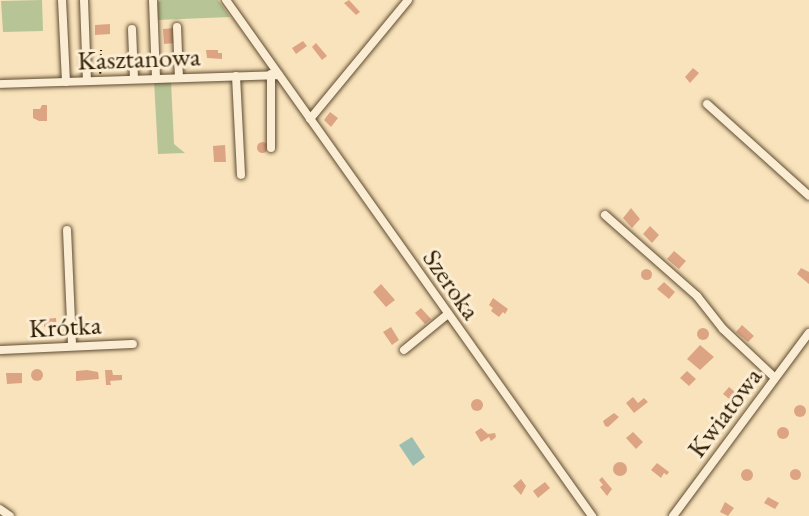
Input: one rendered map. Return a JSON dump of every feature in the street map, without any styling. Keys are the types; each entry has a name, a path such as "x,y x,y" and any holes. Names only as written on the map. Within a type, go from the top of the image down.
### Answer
{"street":[{"path":"62,0 66,82"},
{"path":"84,0 87,81"},
{"path":"153,0 156,79"},
{"name":"Szeroka","path":"226,0 275,75 310,119 592,516"},
{"path":"310,119 408,0"},
{"path":"177,27 179,78"},
{"path":"132,29 134,79"},
{"path":"236,75 241,175"},
{"path":"271,148 275,75"},
{"name":"Kasztanowa","path":"0,84 275,75"},
{"path":"707,104 809,196"},
{"path":"605,215 698,296 723,329 776,378"},
{"path":"67,230 72,346"},
{"path":"404,350 448,314"},
{"name":"Kwiatowa","path":"673,516 809,333"},
{"name":"Krótka","path":"0,350 133,344"},
{"path":"0,509 9,516"}],"path":[{"path":"100,81 101,50"}],"green space":[{"path":"42,0 43,31 3,32 1,1"},
{"path":"161,0 218,0 230,17 157,20 156,4"},
{"path":"154,81 171,81 174,144 185,153 158,154"}],"shaded area":[{"path":"412,437 425,457 413,466 399,445"}],"building":[{"path":"349,0 360,12 356,15 344,3"},
{"path":"110,24 110,34 95,35 95,25"},
{"path":"174,28 175,43 164,44 163,29"},
{"path":"303,41 307,46 296,54 292,48"},
{"path":"316,43 327,56 322,60 312,47"},
{"path":"206,50 218,50 218,53 222,53 222,59 207,58"},
{"path":"111,59 117,65 111,71 105,65"},
{"path":"693,68 699,73 690,83 685,77"},
{"path":"42,105 47,105 47,121 33,118 33,109 40,109"},
{"path":"330,112 338,118 331,127 324,120"},
{"path":"262,141 268,147 262,153 256,147"},
{"path":"225,145 226,162 214,162 213,146"},
{"path":"631,208 640,219 632,228 623,218"},
{"path":"650,226 659,235 652,243 643,234"},
{"path":"674,251 686,261 679,269 667,259"},
{"path":"646,268 652,274 646,280 640,274"},
{"path":"801,268 809,272 809,284 797,274"},
{"path":"664,282 675,292 669,299 657,289"},
{"path":"381,284 395,300 386,307 373,292"},
{"path":"454,287 461,297 453,302 446,292"},
{"path":"493,298 508,309 505,314 503,312 499,317 491,311 493,308 489,305"},
{"path":"467,304 471,310 467,316 463,316 459,308"},
{"path":"421,308 431,319 425,324 415,313"},
{"path":"56,318 57,335 49,336 49,327 44,327 44,319"},
{"path":"742,325 754,336 748,342 736,332"},
{"path":"391,327 399,340 392,345 383,332"},
{"path":"705,328 709,334 705,340 701,340 697,332"},
{"path":"700,345 714,357 700,370 687,359"},
{"path":"39,369 43,375 39,381 35,381 31,373"},
{"path":"105,370 112,370 113,375 122,375 122,380 110,381 111,385 106,385"},
{"path":"76,371 98,372 99,379 76,381"},
{"path":"687,371 696,379 689,386 680,378"},
{"path":"6,373 22,373 22,383 7,384"},
{"path":"729,387 739,395 733,402 723,394"},
{"path":"633,397 638,403 644,398 648,402 634,413 626,403"},
{"path":"479,399 483,405 479,411 475,411 471,403"},
{"path":"800,405 806,411 800,417 794,411"},
{"path":"614,413 619,417 608,427 605,426 603,421"},
{"path":"785,427 789,433 785,439 781,439 777,431"},
{"path":"481,428 488,434 495,433 496,437 491,441 489,437 481,442 475,432"},
{"path":"633,432 643,442 636,449 626,438"},
{"path":"617,462 623,462 627,469 623,476 617,476 613,472 613,466"},
{"path":"657,463 669,472 667,475 664,473 661,478 651,470"},
{"path":"795,468 801,474 795,480 789,474"},
{"path":"747,469 753,475 747,481 741,475"},
{"path":"602,477 612,489 607,496 600,487 603,485 599,480"},
{"path":"521,479 526,486 521,495 513,486"},
{"path":"545,482 550,488 538,498 533,491"},
{"path":"768,497 779,503 775,509 764,503"},
{"path":"725,502 734,508 728,516 720,512"}]}
